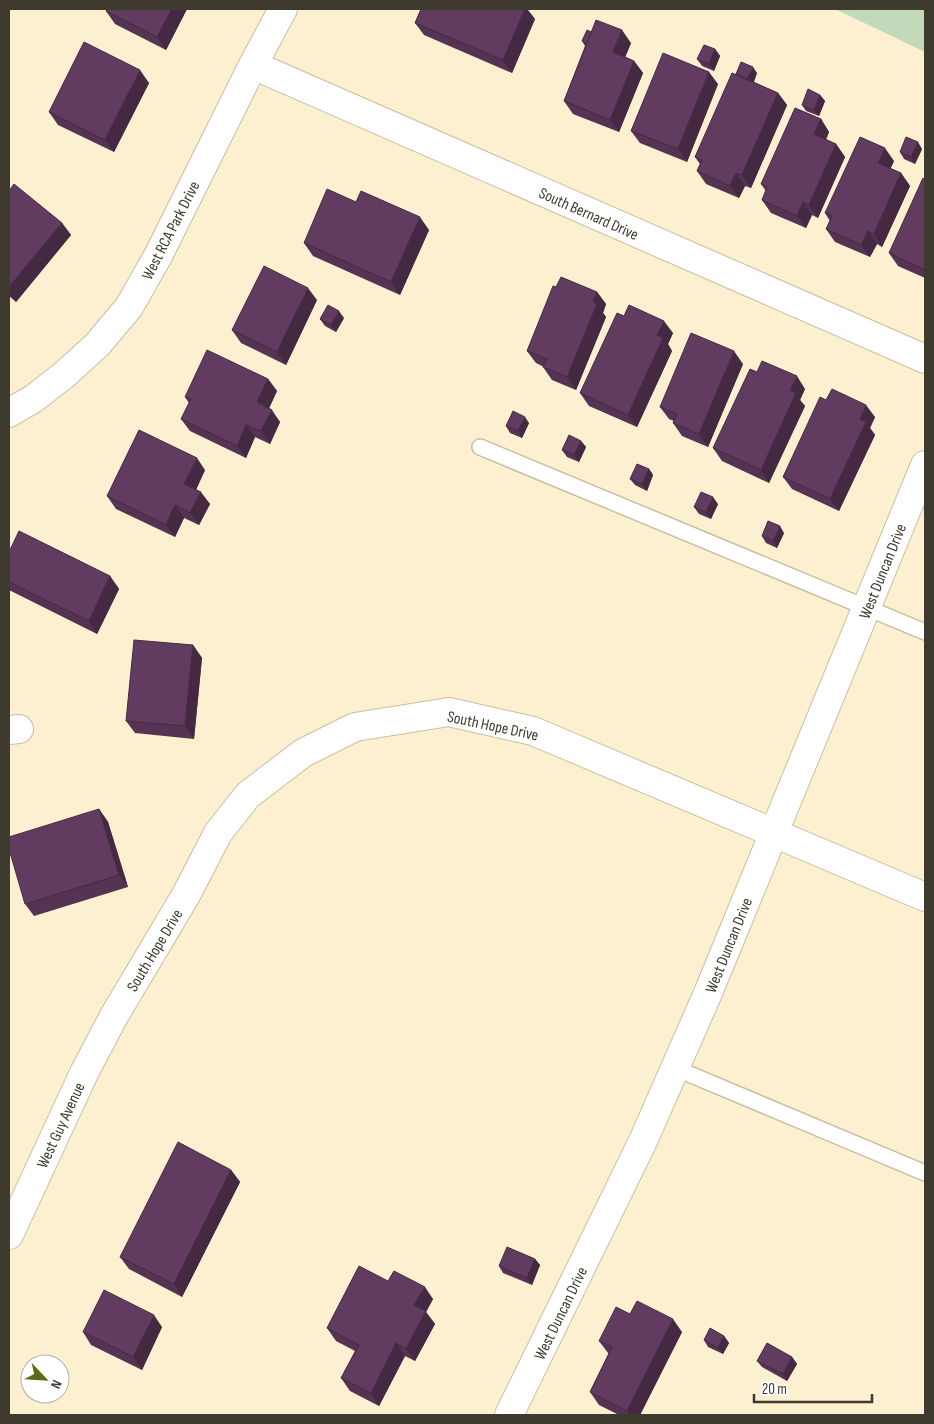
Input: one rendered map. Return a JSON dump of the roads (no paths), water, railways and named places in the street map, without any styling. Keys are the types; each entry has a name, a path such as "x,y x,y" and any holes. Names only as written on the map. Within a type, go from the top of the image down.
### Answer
{"street":[{"name":"West RCA Park Drive","path":"9,413 33,399 64,375 97,345 129,307 159,254 283,9"},
{"name":"South Bernard Drive","path":"253,65 925,360"},
{"name":"West Duncan Drive","path":"509,1415 639,1150 708,993 925,465"},
{"name":"South Hope Drive","path":"114,1016 186,895 218,833 248,795 303,753 355,727 448,712 533,731 925,897"},
{"name":"West Guy Avenue","path":"9,1235 84,1073 114,1016"}],"lane":[{"path":"480,447 925,632"},
{"path":"675,1068 925,1173"}]}
